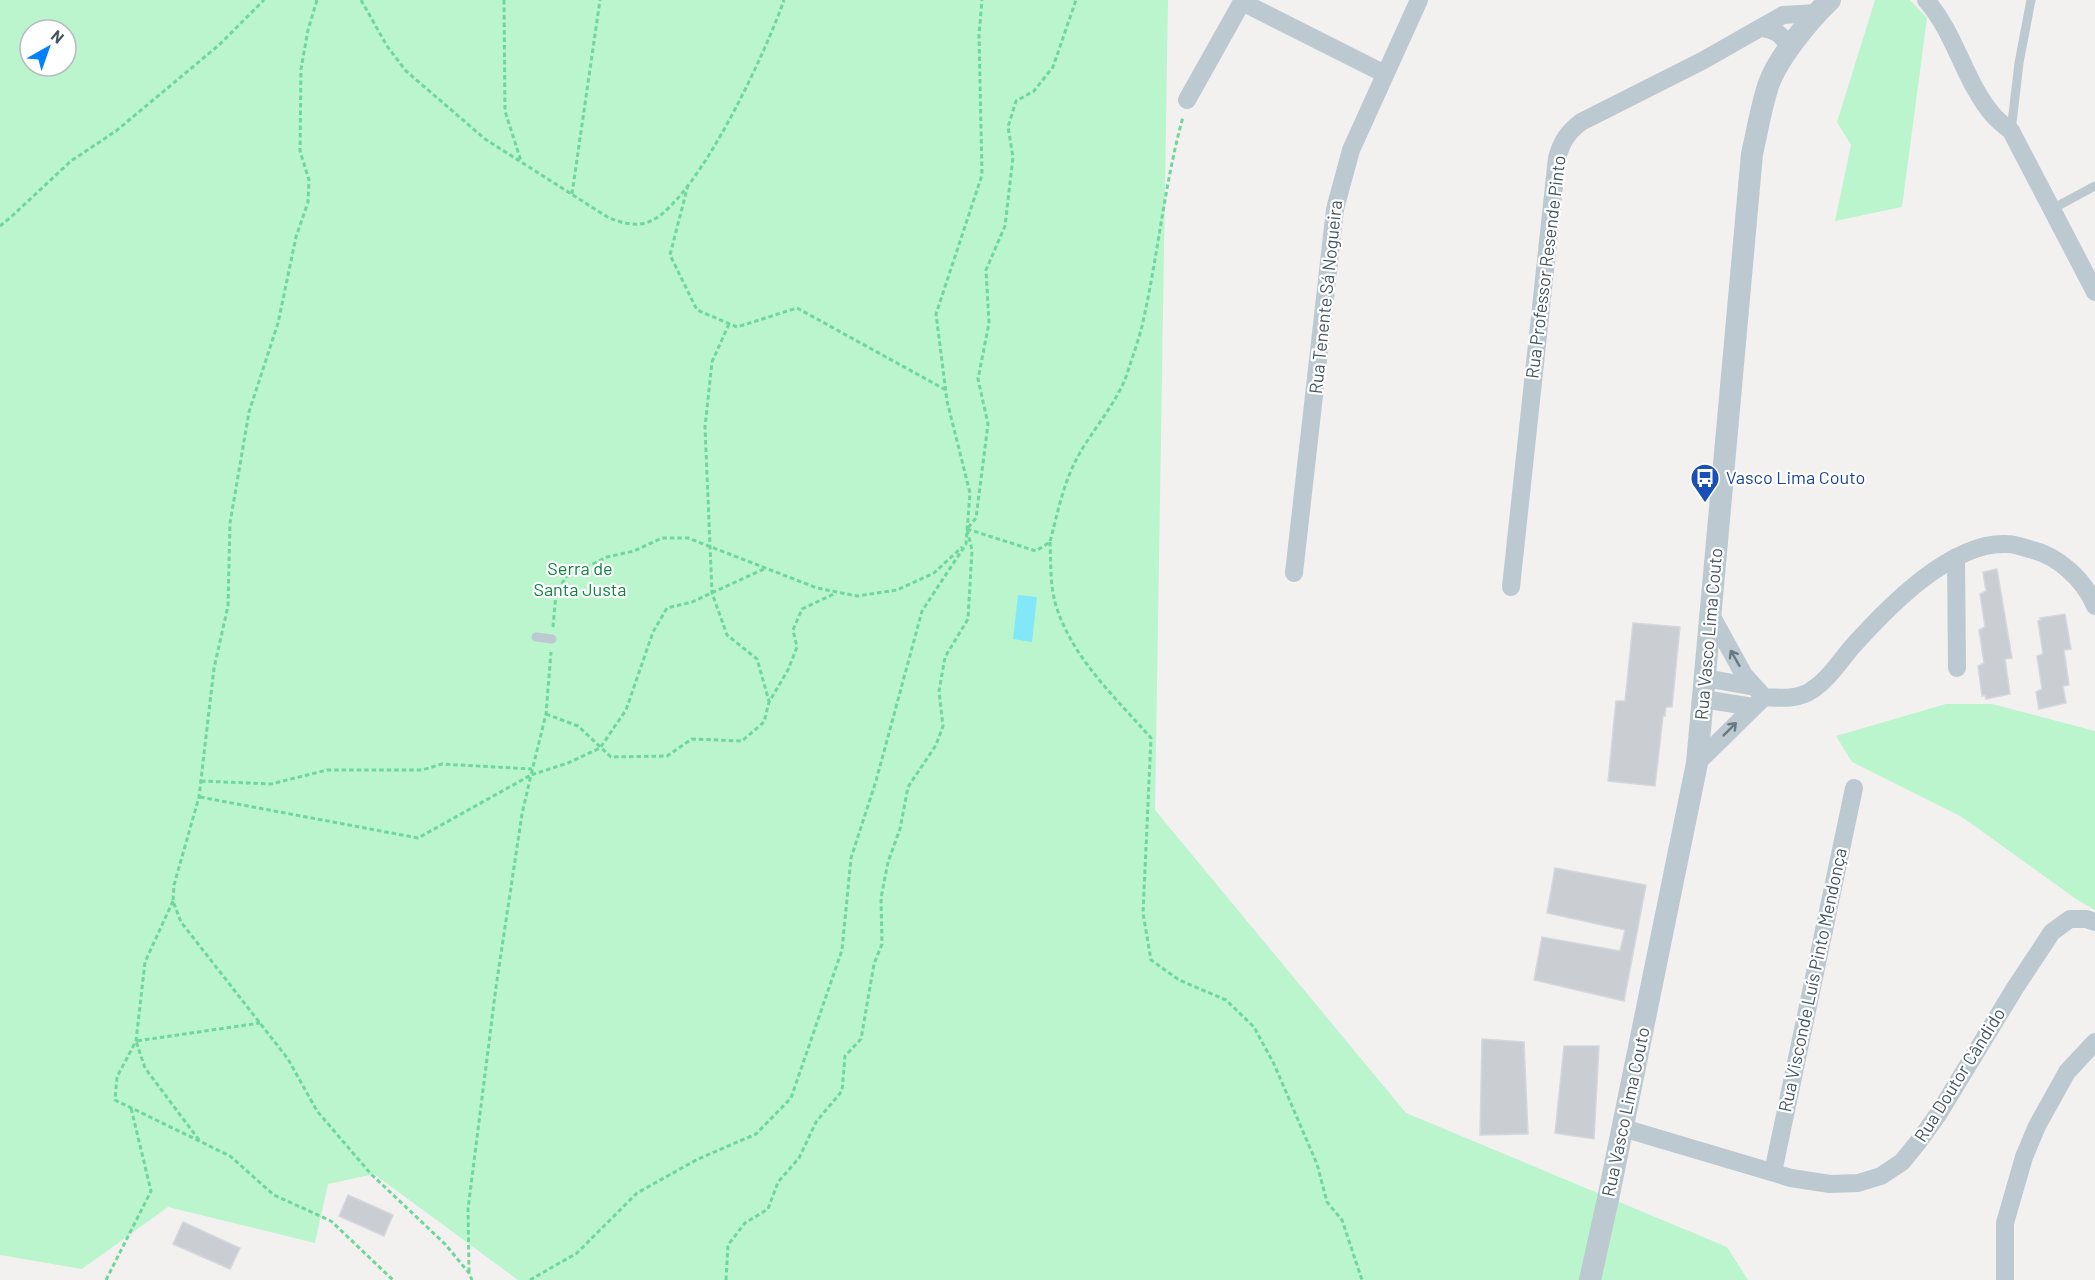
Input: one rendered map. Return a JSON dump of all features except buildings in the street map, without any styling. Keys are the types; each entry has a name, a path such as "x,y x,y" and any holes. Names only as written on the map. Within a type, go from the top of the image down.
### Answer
{"street":[{"name":"Rua Tenente Sá Nogueira","path":"1294,573 1339,186 1351,150 1419,0"},
{"path":"1926,0 1948,31 1979,95 1994,116 2011,131 2095,292"},
{"path":"1187,100 1243,1 1385,75"},
{"name":"Rua Professor Resende Pinto","path":"1511,587 1556,170 1561,143 1568,132 1581,122 1702,61 1783,15 1823,6"},
{"name":"Rua Vasco Lima Couto","path":"1590,1280 1697,763 1752,154 1769,85 1790,48 1823,6"},
{"path":"1762,28 1775,30 1784,37 1790,48"},
{"path":"1704,688 1757,697 1792,698 1811,691 1898,601 1937,566 1976,548 2007,544 2044,552 2070,571 2095,606"},
{"path":"1956,557 1957,668"},
{"path":"1711,615 1757,697"},
{"path":"1697,763 1757,697"},
{"name":"Rua Visconde Luís Pinto Mendonça","path":"1773,1172 1854,788"},
{"name":"Rua Doutor Cândido","path":"1623,1128 1791,1178 1830,1184 1858,1183 1881,1176 1902,1162 1939,1113 2052,932 2070,919 2086,919 2095,922"},
{"path":"2005,1280 2005,1223 2024,1157 2037,1126 2067,1072 2095,1042"}],"lane":[{"path":"2011,131 2019,63 2031,0"},
{"path":"2052,209 2095,186"},
{"path":"536,637 552,639"}],"path":[{"path":"0,225 12,217 71,160 116,131 219,45 264,0"},
{"path":"317,0 308,30 301,69 300,151 309,180 308,201 296,237 278,323 249,412 230,523 228,606 214,668 200,797 174,885 173,901 145,962 136,1041 117,1077 115,1100 230,1156 274,1195 331,1221 393,1280"},
{"path":"361,0 387,46 406,71 485,139 609,218 629,225 651,221 667,209 699,170 754,73 784,0"},
{"path":"504,0 505,111 522,163"},
{"path":"572,195 600,0"},
{"path":"530,1280 577,1253 637,1193 698,1159 756,1134 791,1098 842,950 851,858 876,780 922,611 966,544 970,493 946,390 936,314 982,175 979,35 982,0"},
{"path":"967,530 976,518 988,424 978,379 989,323 986,270 1005,226 1012,157 1008,128 1016,100 1034,91 1053,67 1076,0"},
{"path":"1187,100 1172,156 1142,329 1125,378 1076,460 1059,505 1050,542 1055,601 1065,629 1088,666 1151,738 1143,913 1151,960 1179,980 1226,1000 1254,1027 1274,1064 1317,1164 1327,1202 1342,1220 1362,1280"},
{"path":"689,183 670,255 697,310 737,327 797,308 946,390"},
{"path":"729,324 712,362 705,427 712,593 727,635 757,659 769,702"},
{"path":"967,530 1036,551 1050,542"},
{"path":"726,1280 729,1245 745,1223 768,1209 778,1182 800,1158 816,1122 842,1091 845,1056 861,1039 874,964 882,944 881,898 888,862 900,829 908,787 936,745 943,726 939,691 945,657 968,619 972,550 967,530"},
{"path":"469,1274 468,1209 498,975 522,814 546,714 556,594 566,577 607,557 634,551 662,538 688,538 817,588 857,596 897,590 934,573 966,544"},
{"path":"200,797 418,838 531,775 568,763 600,748 626,710 653,632 667,608 692,602 764,568"},
{"path":"546,714 578,726 611,757 667,756 692,739 742,741 764,722 769,702 788,670 797,647 793,630 802,609 837,592"},
{"path":"201,781 271,784 327,770 422,770 442,764 532,769"},
{"path":"173,901 181,922 288,1059 316,1111 370,1174 445,1244 472,1280"},
{"path":"136,1041 260,1023"},
{"path":"136,1041 145,1068 201,1142"},
{"path":"106,1280 151,1191 131,1108"}],"green space":[{"name":"Serra de Santa Justa","path":"0,0 1168,0 1155,810 1406,1113 1727,1247 1748,1280 518,1280 374,1174 328,1184 315,1243 168,1207 82,1269 0,1255"},
{"path":"1875,0 1910,0 1927,18 1902,207 1835,221 1851,145 1837,122"},
{"path":"1946,704 1992,704 2095,731 2095,910 2076,899 1962,817 1852,762 1836,736"}],"water":[{"path":"1018,595 1037,597 1032,642 1013,639"}],"place":[{"name":"Vasco Lima Couto","path":"1705,504"}]}
